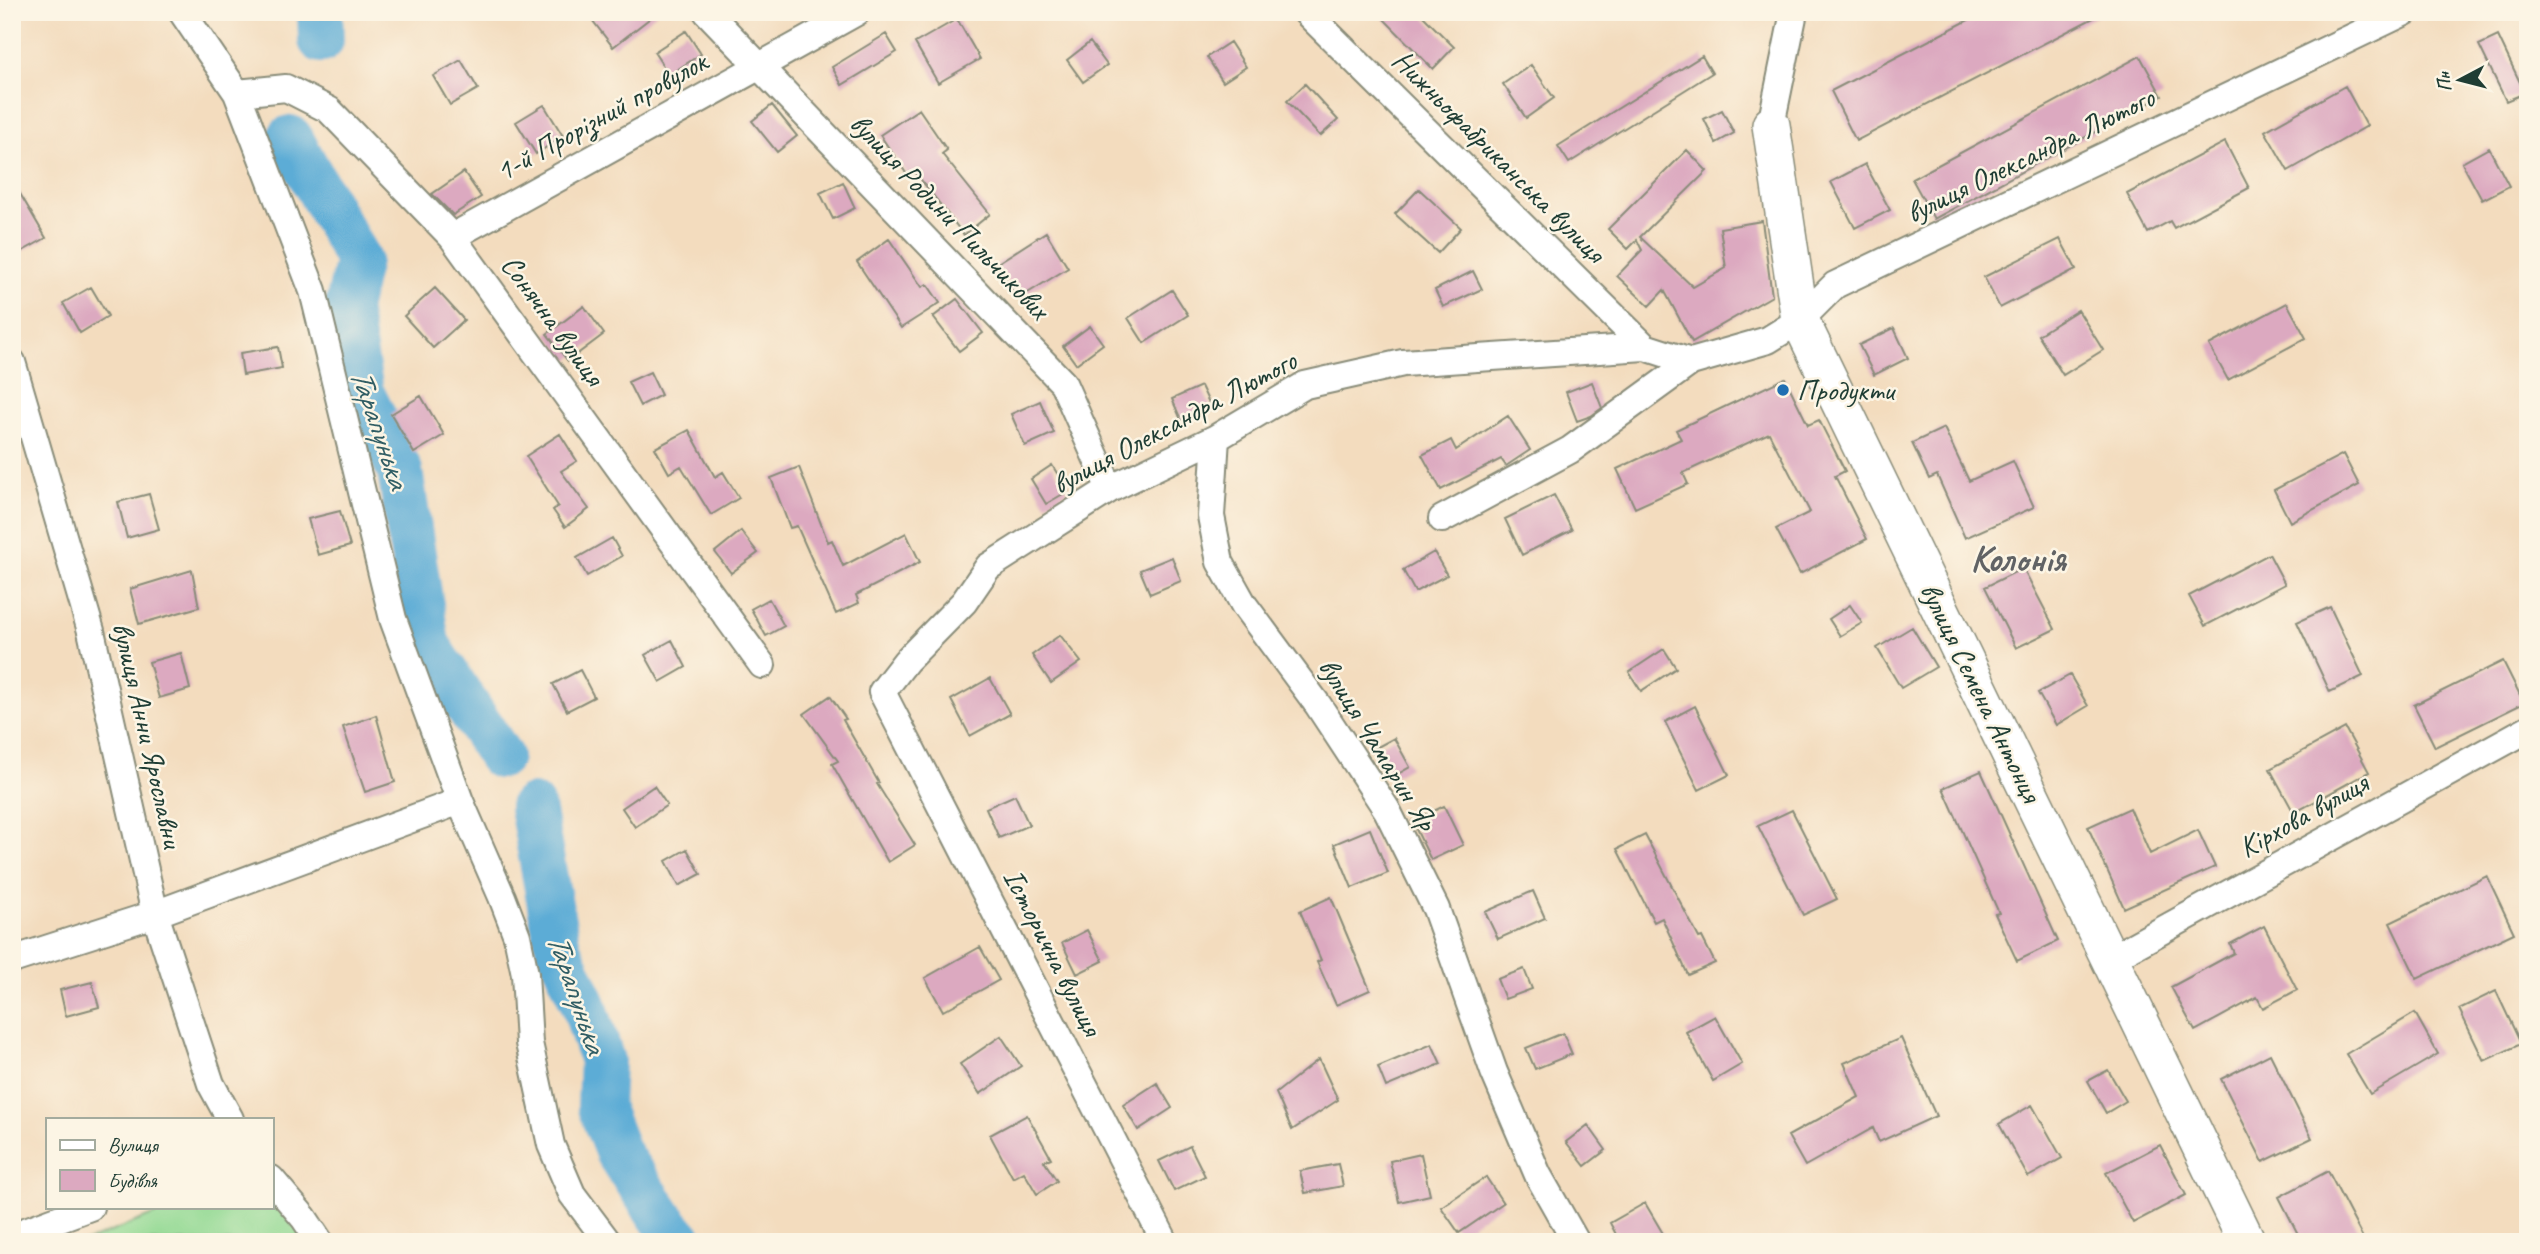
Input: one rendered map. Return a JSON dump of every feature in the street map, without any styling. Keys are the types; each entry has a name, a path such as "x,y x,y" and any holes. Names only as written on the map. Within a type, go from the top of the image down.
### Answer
{"street":[{"path":"181,12 237,93 313,291 393,619 460,802 517,936 525,974 529,1043 551,1145 572,1194 608,1242"},
{"name":"вулиця Родини Пильчикових","path":"707,12 1063,383 1110,489"},
{"name":"1-й Прорізний провулок","path":"452,237 857,12"},
{"name":"Нижньофабриканська вулиця","path":"1306,12 1645,347"},
{"path":"1771,125 1794,12"},
{"name":"вулиця Олександра Лютого","path":"1442,519 1570,450 1691,362 1768,340 1800,320 1835,285 2405,12"},
{"name":"Сонячна вулиця","path":"237,93 286,88 329,110 452,237 762,665"},
{"name":"вулиця Семена Антонця","path":"1771,125 1800,320 2247,1242"},
{"name":"вулиця Олександра Лютого","path":"882,692 906,661 964,602 988,567 1110,489 1216,438 1305,385 1403,363 1645,347 1691,362"},
{"name":"вулиця Анни Ярославни","path":"12,362 91,631 155,914 211,1084 229,1118"},
{"name":"вулиця Чамарин Яр","path":"1216,438 1211,516 1220,562 1244,605 1318,705 1387,810 1436,909 1494,1072 1538,1175 1576,1242"},
{"name":"Історична вулиця","path":"882,692 1165,1242"},
{"name":"Кірхова вулиця","path":"2110,960 2528,729"},
{"path":"12,960 155,914 460,802"},
{"path":"273,1181 320,1242"},
{"path":"12,1236 87,1208"}],"green space":[{"path":"273,1198 311,1242 85,1242 170,1208 273,1208"}],"building":[{"path":"586,12 658,12 613,47"},
{"path":"1377,12 1419,12 1454,47 1433,69"},
{"path":"1984,12 2105,12 1856,141 1831,91"},
{"path":"957,19 980,59 938,83 915,43"},
{"path":"686,31 701,54 669,75 654,52"},
{"path":"886,34 897,52 842,85 832,67"},
{"path":"2498,36 2525,93 2506,101 2479,45"},
{"path":"1090,42 1107,65 1083,82 1067,60"},
{"path":"1230,42 1246,67 1223,82 1207,57"},
{"path":"1702,56 1712,73 1569,163 1558,146"},
{"path":"2140,56 2162,96 1934,219 1912,179"},
{"path":"461,60 478,89 450,105 433,76"},
{"path":"1531,65 1554,98 1526,118 1503,84"},
{"path":"1305,84 1338,120 1320,136 1287,101"},
{"path":"2345,86 2367,126 2288,171 2265,131"},
{"path":"544,105 563,136 536,154 516,122"},
{"path":"772,105 797,136 777,152 752,121"},
{"path":"919,109 947,150 942,154 990,214 964,235 915,172 908,176 880,135"},
{"path":"1722,110 1734,133 1716,143 1704,119"},
{"path":"2225,142 2249,188 2174,228 2170,221 2148,233 2127,194"},
{"path":"2489,148 2509,186 2482,200 2462,163"},
{"path":"1687,150 1707,171 1640,237 1693,287 1726,268 1720,228 1762,221 1772,296 1692,342 1664,290 1649,306 1617,276 1642,250 1637,240 1628,249 1608,229"},
{"path":"1865,164 1890,210 1855,228 1831,182"},
{"path":"464,172 481,197 453,215 432,194"},
{"path":"12,180 46,238 12,257"},
{"path":"843,182 855,208 833,219 820,193"},
{"path":"1419,189 1461,228 1438,253 1395,214"},
{"path":"1046,232 1068,268 1018,299 996,264"},
{"path":"889,239 922,287 927,284 940,303 901,328 857,262"},
{"path":"2060,239 2076,269 2000,308 1984,277"},
{"path":"1473,271 1482,289 1443,307 1435,290"},
{"path":"91,287 108,316 80,333 63,303"},
{"path":"435,288 464,320 433,348 404,316"},
{"path":"1172,290 1188,315 1144,343 1128,318"},
{"path":"957,299 983,333 959,351 933,317"},
{"path":"2287,303 2306,338 2228,380 2209,345"},
{"path":"584,306 604,334 568,361 547,334"},
{"path":"2078,310 2103,350 2063,375 2038,335"},
{"path":"1090,326 1103,344 1076,364 1063,346"},
{"path":"1894,328 1908,358 1874,375 1859,345"},
{"path":"278,347 282,368 243,375 240,353"},
{"path":"650,372 661,395 640,406 628,382"},
{"path":"1785,378 1808,425 1819,420 1845,471 1835,476 1867,539 1800,574 1776,529 1810,512 1769,433 1683,473 1688,484 1635,508 1617,469 1681,439 1676,430"},
{"path":"1592,382 1602,408 1577,421 1566,392"},
{"path":"1201,386 1212,409 1182,422 1172,399"},
{"path":"421,396 444,435 414,453 391,414"},
{"path":"1040,401 1054,433 1025,446 1011,414"},
{"path":"1508,416 1530,450 1506,466 1501,459 1441,490 1422,455 1451,440 1456,450"},
{"path":"1944,428 1969,481 2013,461 2034,507 1965,538 1937,475 1929,479 1912,443"},
{"path":"689,430 715,477 723,472 739,498 711,515 681,466 669,473 655,448"},
{"path":"560,434 577,461 561,471 589,509 565,527 553,510 558,506 526,456"},
{"path":"2343,454 2359,485 2290,522 2274,490"},
{"path":"1052,465 1068,491 1046,504 1031,479"},
{"path":"799,467 828,542 832,540 843,566 906,533 920,562 856,595 859,603 836,614 797,526 790,528 771,478"},
{"path":"149,494 159,529 127,538 118,502"},
{"path":"1554,495 1572,530 1522,555 1505,519"},
{"path":"340,511 350,546 318,555 308,519"},
{"path":"741,531 758,553 731,573 715,552"},
{"path":"612,538 622,556 587,576 577,558"},
{"path":"1434,552 1447,575 1415,592 1403,570"},
{"path":"2269,554 2285,584 2205,626 2189,596"},
{"path":"1172,557 1181,581 1150,594 1140,570"},
{"path":"2023,568 2055,629 2016,648 1985,587"},
{"path":"192,570 199,607 139,624 130,589"},
{"path":"769,599 784,626 766,636 751,609"},
{"path":"1850,605 1862,623 1840,636 1829,619"},
{"path":"2330,607 2363,676 2330,692 2297,622"},
{"path":"1912,627 1936,667 1901,688 1877,648"},
{"path":"1060,635 1081,662 1051,683 1032,655"},
{"path":"672,640 686,667 660,682 645,655"},
{"path":"1664,649 1676,668 1641,691 1629,672"},
{"path":"181,653 190,689 159,698 149,662"},
{"path":"2503,661 2524,703 2435,747 2414,705"},
{"path":"580,670 594,697 567,711 553,684"},
{"path":"2070,675 2088,706 2056,725 2038,693"},
{"path":"990,678 1010,714 970,736 951,700"},
{"path":"830,696 846,719 843,720 879,783 877,784 915,845 888,862 832,764 838,761 804,714"},
{"path":"1695,706 1729,775 1699,790 1665,722"},
{"path":"376,715 395,782 365,792 343,727"},
{"path":"2345,728 2369,772 2294,813 2270,769"},
{"path":"1394,738 1410,767 1389,779 1372,750"},
{"path":"1981,771 2058,941 2017,961 1995,914 1999,913 1943,788"},
{"path":"654,786 667,805 635,827 622,808"},
{"path":"1015,795 1029,825 999,838 986,808"},
{"path":"1444,806 1463,845 1431,860 1412,821"},
{"path":"2130,808 2150,854 2198,830 2215,867 2124,908 2088,827"},
{"path":"1792,810 1837,899 1803,915 1758,826"},
{"path":"1370,829 1388,873 1352,888 1334,844"},
{"path":"1645,835 1715,963 1688,975 1662,918 1654,922 1617,849"},
{"path":"687,849 701,874 679,886 666,861"},
{"path":"2487,876 2514,933 2417,979 2390,923"},
{"path":"1533,891 1545,918 1498,939 1485,912"},
{"path":"1331,897 1370,990 1336,1005 1317,962 1321,960 1300,911"},
{"path":"2264,926 2297,990 2263,1008 2257,997 2195,1031 2171,987 2234,953 2230,944"},
{"path":"1087,930 1103,961 1077,974 1062,943"},
{"path":"980,947 999,980 943,1011 925,978"},
{"path":"1524,969 1532,989 1505,999 1497,979"},
{"path":"92,982 99,1007 66,1016 60,990"},
{"path":"2496,991 2521,1044 2484,1061 2459,1009"},
{"path":"2415,1013 2438,1054 2370,1094 2346,1054"},
{"path":"1715,1016 1742,1064 1713,1081 1686,1032"},
{"path":"1563,1033 1572,1054 1535,1069 1526,1048"},
{"path":"1001,1036 1021,1066 980,1094 960,1064"},
{"path":"1901,1038 1936,1116 1879,1142 1873,1128 1805,1166 1788,1136 1859,1097 1844,1063"},
{"path":"1432,1044 1441,1064 1386,1087 1378,1067"},
{"path":"2270,1054 2312,1138 2263,1162 2221,1079"},
{"path":"1319,1059 1338,1100 1292,1130 1276,1093"},
{"path":"2108,1070 2126,1101 2106,1113 2088,1081"},
{"path":"1157,1083 1172,1108 1138,1130 1123,1105"},
{"path":"2032,1105 2062,1158 2028,1177 1999,1124"},
{"path":"1027,1115 1051,1158 1044,1161 1057,1181 1037,1194 1024,1172 1013,1178 990,1135"},
{"path":"1588,1125 1606,1150 1585,1166 1566,1142"},
{"path":"2160,1145 2186,1195 2133,1223 2106,1173"},
{"path":"1190,1146 1205,1176 1174,1191 1159,1161"},
{"path":"1421,1154 1430,1195 1399,1202 1390,1161"},
{"path":"1338,1164 1343,1186 1305,1193 1300,1171"},
{"path":"2328,1171 2365,1242 2302,1242 2279,1197"},
{"path":"1486,1177 1503,1203 1459,1233 1441,1207"},
{"path":"1645,1203 1668,1242 1620,1242 1610,1223"}],"waterway":[{"name":"Тарапунька","path":"320,12 321,40"},
{"name":"Тарапунька","path":"290,138 358,260 347,309 361,392 400,471 427,644 500,756"},
{"name":"Тарапунька","path":"532,807 558,948 584,1005 602,1061 600,1107 618,1153 663,1220 682,1242"}],"place":[{"name":"Продукти","path":"1783,390"}],"district":[{"name":"Колонія","path":"2018,558"}]}
